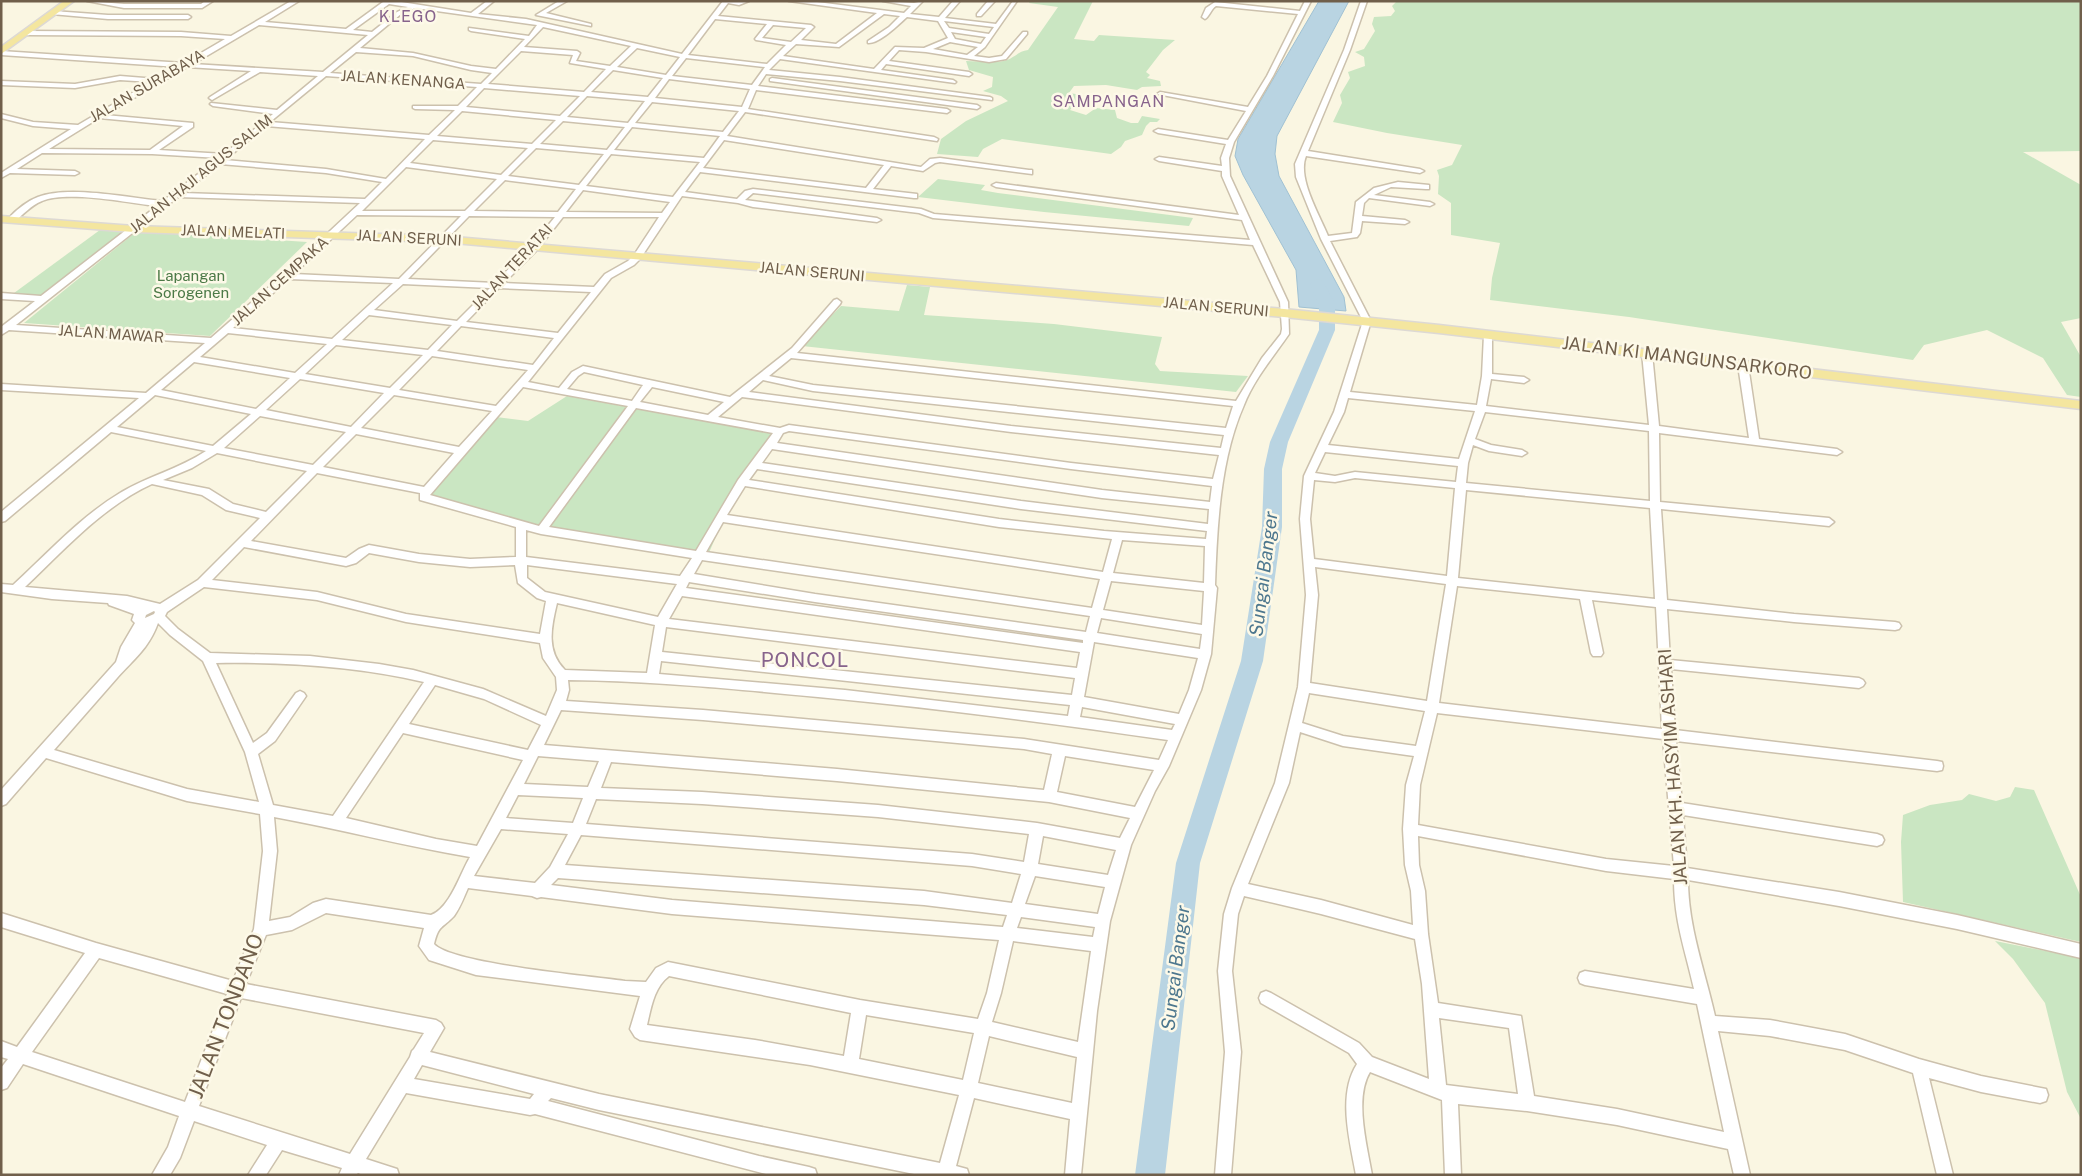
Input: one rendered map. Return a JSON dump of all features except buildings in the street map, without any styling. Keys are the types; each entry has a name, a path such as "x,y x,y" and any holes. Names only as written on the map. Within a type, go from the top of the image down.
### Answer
{"main road":[{"path":"1,52 70,1"},
{"name":"JALAN MELATI","path":"6,220 134,229 332,234"},
{"name":"JALAN SERUNI","path":"332,234 443,239 1288,313"},
{"name":"JALAN KI MANGUNSARKORO","path":"1288,313 1647,353 2081,406"}],"street":[{"path":"90,1 124,6 202,6 210,1"},
{"name":"JALAN SURABAYA","path":"4,174 96,116 296,1"},
{"path":"472,15 491,1"},
{"path":"526,22 564,1"},
{"path":"726,1 739,3 746,1"},
{"name":"JALAN TERATAI","path":"152,615 202,583 535,247 726,1"},
{"path":"792,1 998,26"},
{"path":"886,1 918,3"},
{"path":"940,19 957,1"},
{"path":"980,15 992,1"},
{"path":"1073,1175 1084,1051 1103,921 1124,846 1176,736 1195,690 1205,654 1211,588 1211,543 1214,506 1217,484 1230,432 1239,404 1267,358 1285,334 1286,329 1288,313 1225,169 1225,158 1230,142 1270,76 1308,1"},
{"path":"1223,1175 1231,1099 1233,1052 1225,970 1231,914 1239,888 1282,783 1296,726 1304,687 1310,621 1310,562 1305,519 1308,476 1339,412 1363,320 1325,239 1300,177 1299,164 1348,50 1364,1"},
{"path":"348,31 386,2 400,9 413,7 526,22 765,72 977,107"},
{"path":"968,57 983,46 1015,2"},
{"path":"870,42 906,15 918,3"},
{"path":"1206,17 1208,9 1215,4 1303,13"},
{"name":"JALAN HAJI AGUS SALIM","path":"5,330 221,159 374,34 400,9"},
{"path":"772,22 758,39 837,46 883,12"},
{"path":"53,14 108,17 188,17"},
{"path":"541,14 589,25"},
{"path":"714,17 811,27 794,43 787,46 765,72 754,87 743,110 664,215 637,257 609,275 595,290 522,384 426,491 425,498 541,530 697,556 938,589 1208,630"},
{"path":"940,19 952,38 950,40"},
{"path":"257,23 374,34"},
{"name":"JALAN CEMPAKA","path":"1,518 193,359 287,276 354,213 359,200 387,181 404,165 454,108 491,71 519,48 526,37 540,26"},
{"path":"471,29 526,37"},
{"path":"946,30 991,36"},
{"path":"26,33 181,34 230,38"},
{"path":"876,71 898,47 989,60 1004,58 1025,33"},
{"path":"925,50 950,40 983,46"},
{"path":"15,590 89,522 116,501 139,486 195,462 217,448 259,412 401,281 635,46"},
{"path":"519,48 577,53 572,62 667,77 947,111"},
{"path":"354,50 422,57 456,66 491,71"},
{"name":"JALAN KENANGA","path":"1,52 260,69 650,99 743,110 934,139"},
{"path":"778,57 954,82"},
{"path":"884,62 968,74"},
{"path":"260,69 212,101 277,112"},
{"path":"765,72 840,79 990,100"},
{"path":"1,82 76,86 120,78 156,81"},
{"path":"1160,94 1250,109"},
{"path":"415,107 454,108 724,136 922,169 933,161 940,160 1029,172"},
{"path":"1,116 33,124 79,127"},
{"path":"96,116 190,125 152,152"},
{"path":"262,124 707,160"},
{"path":"1158,131 1230,142"},
{"path":"40,151 152,152 326,171 387,181"},
{"path":"1304,153 1420,171"},
{"path":"1159,159 1225,169"},
{"path":"868,190 889,164"},
{"path":"404,165 582,188 739,201 753,205 878,220"},
{"path":"699,170 914,196"},
{"path":"4,174 75,173"},
{"path":"1325,239 1354,235 1356,233 1360,202 1390,184 1426,187"},
{"path":"996,185 1245,218"},
{"path":"739,201 748,192 753,191 921,211 933,216 1256,243"},
{"path":"176,195 359,200"},
{"path":"6,220 37,200 46,198 75,196 165,204"},
{"path":"1368,196 1430,204"},
{"path":"354,213 664,215"},
{"path":"1358,218 1405,222"},
{"path":"287,276 595,290"},
{"path":"1,296 43,299"},
{"path":"710,418 790,355 838,302"},
{"path":"368,312 559,336"},
{"name":"JALAN MAWAR","path":"5,330 214,340"},
{"path":"226,330 429,353 535,368"},
{"path":"1453,1175 1444,1092 1421,934 1418,891 1412,865 1410,829 1413,785 1432,707 1452,581 1459,529 1460,486 1463,463 1472,442 1487,376 1488,335"},
{"name":"JALAN KH. HASYIM ASHARI","path":"1647,353 1654,428 1655,504 1681,873 1680,902 1704,998 1742,1175"},
{"path":"790,355 1239,404"},
{"path":"193,359 500,409"},
{"path":"1743,365 1754,441"},
{"path":"561,390 581,369 732,402"},
{"path":"1487,376 1524,380"},
{"path":"762,377 813,388 1230,432"},
{"path":"522,384 780,431 789,428 1217,484"},
{"path":"541,530 649,384"},
{"path":"1,387 150,394 259,412 463,451"},
{"path":"742,394 1049,434 1225,452"},
{"path":"1344,395 1654,428 1837,452"},
{"path":"108,428 217,448 426,491"},
{"path":"652,678 661,622 681,583 742,482 780,431"},
{"path":"1472,442 1488,448 1522,453"},
{"path":"770,445 1102,494 1214,506"},
{"path":"1322,448 1463,463"},
{"path":"755,465 1022,506 1213,528"},
{"path":"1308,476 1335,479 1355,475 1829,522"},
{"path":"153,481 205,492 230,507 269,516"},
{"path":"742,482 999,522 1118,536 1211,543"},
{"path":"720,518 1108,576 1211,588"},
{"path":"521,524 522,576 525,584 541,595 552,598 661,622 1083,674"},
{"path":"1073,720 1089,642 1118,536"},
{"path":"242,543 346,562 352,561 367,549 419,558 470,563 522,561 1089,642 1205,654"},
{"path":"1310,562 1452,581 1794,618 1895,626"},
{"path":"202,583 317,596 406,618 545,639"},
{"path":"1,588 107,599 152,615 144,642 132,657 122,664 1,800"},
{"path":"1585,595 1597,653"},
{"path":"552,598 545,639 547,653 552,666 562,675 564,684 558,705 497,823 479,852 453,907 437,920 430,931 426,946 434,955 476,968 625,988 651,989"},
{"name":"JALAN TONDANO","path":"152,615 208,658 251,752 268,811 270,851 261,928 238,990 213,1046 174,1152 160,1175"},
{"path":"656,656 1077,701 1182,720"},
{"path":"208,658 315,661 348,664 432,680 480,693 549,723"},
{"path":"1666,664 1860,683"},
{"path":"562,675 652,678 836,694 1073,720 1176,736"},
{"path":"336,822 432,680"},
{"path":"1304,687 1432,707 1670,733 1937,766"},
{"path":"251,752 270,737 300,696"},
{"path":"558,705 806,724 1060,749 1163,766"},
{"path":"1296,726 1343,741 1420,752"},
{"path":"400,727 533,753 607,756 837,775 1049,796 1139,814"},
{"path":"1049,796 1060,749"},
{"path":"43,752 187,794 268,811 336,822 436,845 479,852"},
{"path":"537,892 555,871 577,830 607,756"},
{"path":"513,789 702,798 878,811 1037,829 1124,846"},
{"path":"1675,808 1878,840"},
{"path":"497,823 972,860 1113,882"},
{"path":"417,1056 599,1102 951,1174 983,1027 994,993 1008,934 1030,868 1037,829"},
{"path":"1410,829 1606,865 1681,873 1907,912 2081,950"},
{"path":"555,871 924,898 1103,921"},
{"path":"464,881 537,892 672,907 1008,934 1100,945"},
{"path":"1239,888 1321,907 1421,934"},
{"path":"261,928 292,923 318,908 326,906 409,920 431,922 437,920"},
{"path":"1,920 96,950 238,990 436,1028 417,1056 350,1170"},
{"path":"1,1082 96,950"},
{"path":"1080,1113 969,1088 850,1065 640,1032 638,1029 651,989 662,972 668,969 860,1007 983,1027 1084,1051"},
{"path":"1585,978 1704,998"},
{"path":"1266,998 1354,1048 1367,1063 1444,1092 1617,1117 1735,1142"},
{"path":"850,1065 860,1007"},
{"path":"1431,1009 1516,1020 1528,1103"},
{"path":"1708,1023 1770,1028 1845,1042 1919,1067 1980,1084 2040,1095"},
{"path":"1,1049 279,1141 350,1170 391,1175"},
{"path":"1364,1175 1356,1121 1356,1104 1357,1079 1361,1069 1367,1063"},
{"path":"1919,1067 1945,1175"},
{"path":"401,1084 535,1106 759,1164 809,1175"},
{"path":"535,1106 548,1088"},
{"path":"256,1175 279,1141"}],"green space":[{"path":"1030,1 1093,1 1074,39 1094,41 1099,35 1175,40 1163,50 1146,72 1150,75 1147,78 1160,81 1161,86 1142,87 1137,90 1106,85 1074,86 1069,93 1082,95 1070,110 1086,115 1096,108 1115,110 1117,118 1131,123 1138,123 1142,116 1160,119 1157,122 1150,122 1142,135 1125,141 1121,147 1111,154 1002,139 983,149 978,157 937,154 941,139 966,121 1008,101 1001,96 983,91 992,87 993,77 969,70 966,61 1002,61 1028,50 1058,7 1029,3"},
{"path":"1397,1 2081,2 2081,151 2023,152 2081,185 2081,318 2061,322 2081,357 2081,397 2067,395 2043,358 1987,330 1924,345 1913,360 1629,317 1490,300 1492,278 1500,243 1451,235 1451,203 1438,194 1439,176 1437,170 1452,165 1462,145 1333,122 1342,103 1340,95 1350,78 1348,72 1365,66 1364,57 1355,52 1364,49 1375,31 1372,24 1374,17 1391,16 1395,11 1392,6"},
{"path":"938,179 985,185 981,190 998,193 1193,218 1189,226 1044,212 918,197"},
{"path":"104,227 129,229 36,299 10,296"},
{"name":"Lapangan Sorogenen","path":"137,231 307,242 210,336 24,323"},
{"path":"907,285 930,287 924,315 1054,324 1162,337 1155,364 1160,371 1248,376 1236,392 802,346 841,306 899,311"},
{"path":"567,396 778,434 740,481 708,555 552,531 423,498 496,417 528,421"},
{"path":"2015,787 2034,790 2081,897 2081,942 1903,902 1901,842 1903,815 1930,805 1962,800 1969,794 1996,801 2010,797"},
{"path":"1995,941 2081,958 2081,1119 2067,1092 2045,1003 2013,959"}],"water":[{"path":"1319,1 1349,1 1277,136 1275,154 1279,176 1344,297 1346,311 1299,307 1296,270 1243,175 1235,156 1238,139"}],"waterway":[{"name":"Sungai Banger","path":"1150,1175 1188,863 1252,661 1272,527 1273,469 1279,442 1327,330 1327,304 1318,284"}],"district":[{"name":"KLEGO","path":"408,16"},
{"name":"SAMPANGAN","path":"1109,101"},
{"name":"PONCOL","path":"805,660"}]}
